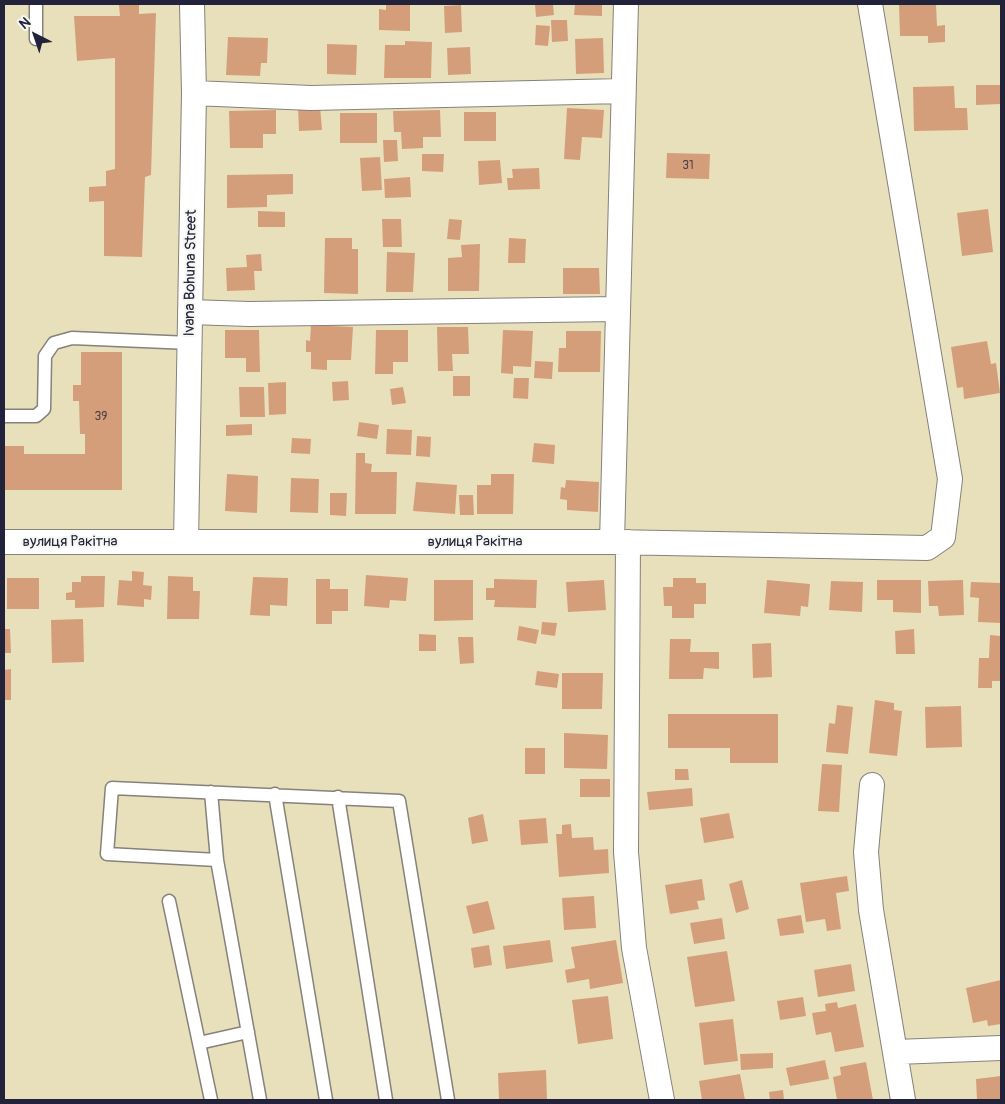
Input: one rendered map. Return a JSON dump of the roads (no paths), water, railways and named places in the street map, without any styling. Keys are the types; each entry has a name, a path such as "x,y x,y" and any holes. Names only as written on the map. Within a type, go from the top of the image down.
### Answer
{"street":[{"name":"Ivana Bohuna Street","path":"186,542 194,93 192,4"},
{"path":"626,4 618,309 626,852 634,948 662,1100"},
{"name":"вулиця Ракітна","path":"4,542 620,542 927,548 943,537 950,479 870,4"},
{"path":"194,93 311,98 624,91"},
{"path":"190,312 249,314 618,309"},
{"path":"872,785 866,852 871,910 903,1100"},
{"path":"896,1052 1001,1048"}],"lane":[{"path":"36,4 36,39"},
{"path":"4,416 36,416 44,409 45,356 54,343 72,338 190,343"},
{"path":"217,860 107,854 112,788 399,801 448,1100"},
{"path":"211,792 217,860 260,1100"},
{"path":"275,794 326,1100"},
{"path":"338,797 386,1100"},
{"path":"169,901 212,1100"},
{"path":"199,1043 248,1032"}]}
